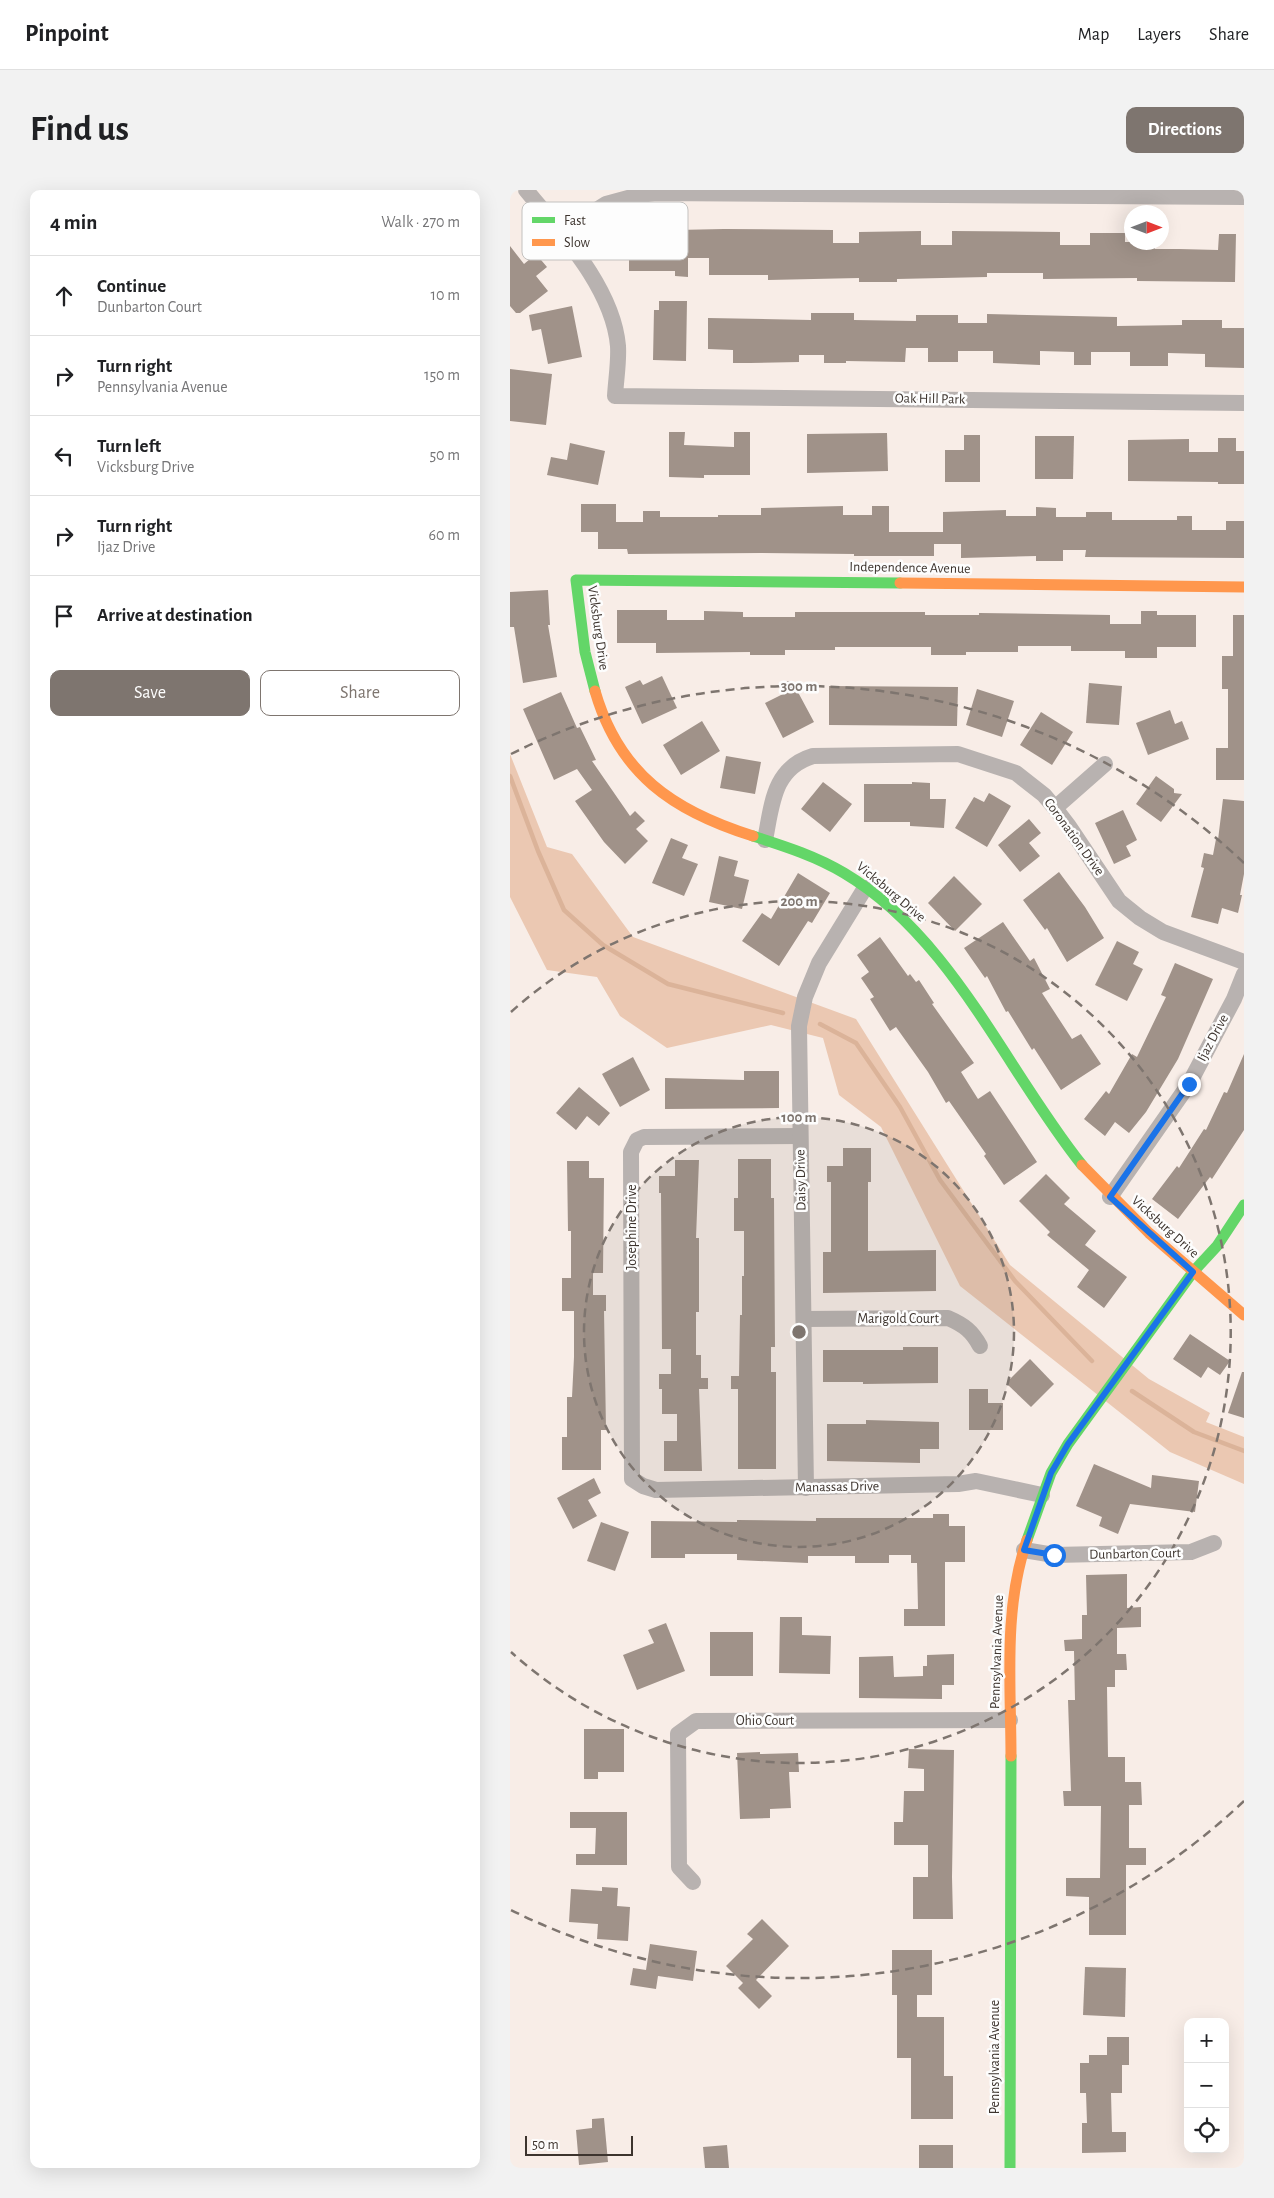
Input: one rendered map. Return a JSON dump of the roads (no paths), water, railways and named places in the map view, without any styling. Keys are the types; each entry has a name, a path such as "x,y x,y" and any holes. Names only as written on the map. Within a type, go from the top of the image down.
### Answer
{"street":[{"path":"526,190 535,202"},
{"path":"613,202 656,193 1244,197"},
{"name":"Oak Hill Park","path":"583,260 612,319 618,346 615,396 1244,403"},
{"name":"Independence Avenue","path":"576,580 1244,587"},
{"name":"Vicksburg Drive","path":"576,580 580,622 592,688 609,729 631,765 657,790 681,808 710,822 804,853 845,873 908,923 936,955 1063,1142 1110,1197 1244,1315"},
{"name":"Coronation Drive","path":"765,840 777,783 798,760 813,756 958,754 1016,773 1044,795 1119,901 1140,918 1163,932 1244,962"},
{"path":"1055,808 1105,764"},
{"name":"Daisy Drive","path":"806,1488 798,1026 805,997 819,963 865,888"},
{"name":"Ijaz Drive","path":"1110,1197 1189,1084 1234,999 1244,974"},
{"name":"Josephine Drive","path":"632,1479 631,1152 637,1140 644,1137 800,1136"},
{"name":"Pennsylvania Avenue","path":"1010,2168 1010,1631 1014,1587 1042,1495 1051,1473 1068,1444 1193,1272 1217,1246 1244,1205"},
{"name":"Marigold Court","path":"804,1319 948,1318 964,1325 980,1346"},
{"name":"Manassas Drive","path":"632,1479 643,1486 656,1490 958,1484 976,1481 1042,1495"},
{"name":"Dunbarton Court","path":"1024,1550 1054,1555 1191,1552 1214,1542"},
{"name":"Ohio Court","path":"693,1882 679,1866 678,1734 696,1722 1010,1720"}],"waterway":[{"path":"510,776 538,851 564,910 603,945 668,984 783,1013"},
{"path":"820,1024 856,1043 900,1107 940,1180 1015,1281 1092,1361"},
{"path":"1132,1391 1194,1432 1244,1451"}]}
